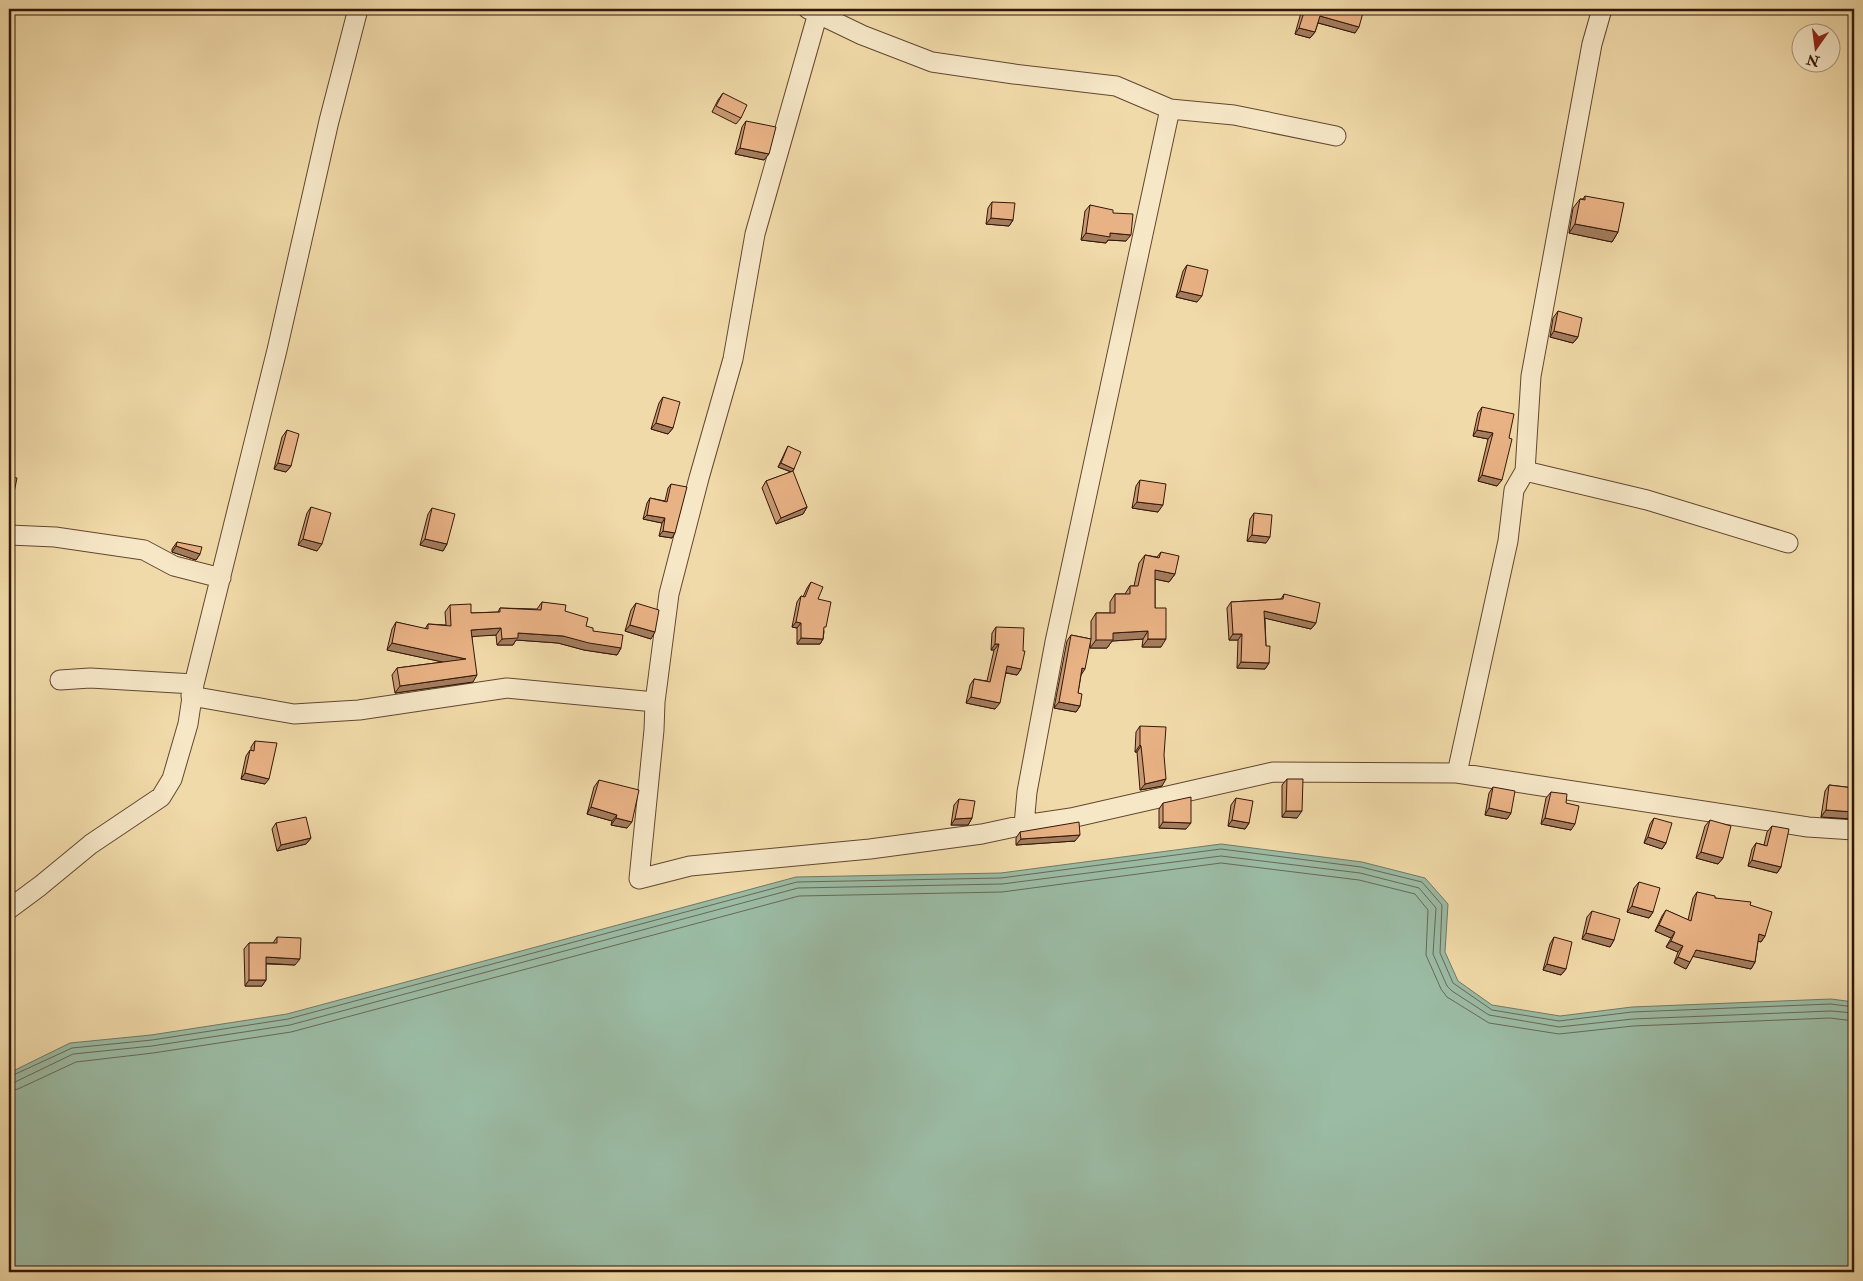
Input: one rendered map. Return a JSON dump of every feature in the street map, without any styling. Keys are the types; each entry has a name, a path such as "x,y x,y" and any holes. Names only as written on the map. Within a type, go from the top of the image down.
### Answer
{"street":[{"path":"9,908 40,886 91,844 161,797 172,779 188,724 193,690 278,350 329,120 358,9"},
{"path":"1457,773 1508,541 1514,490 1525,471 1531,376 1590,54 1602,9"},
{"path":"1336,136 1234,115 1170,109 1116,86 932,62 862,35 813,11 755,234 733,359 699,478 669,594 655,702 654,730 639,879 690,866 870,849 982,834 1024,825 1072,818 1273,772 1457,773 1808,827 1854,830"},
{"path":"1024,825 1026,792 1055,642 1170,109"},
{"path":"1525,471 1647,500 1788,543"},
{"path":"9,535 55,537 144,550 174,566 221,578"},
{"path":"60,680 90,678 193,690 294,714 359,710 507,688 655,702"}],"water":[{"path":"1221,844 1362,862 1425,878 1448,904 1445,952 1458,981 1492,1005 1560,1016 1632,1007 1831,999 1854,1002 1854,1272 9,1272 9,1073 70,1043 151,1035 287,1014 796,877 1001,873"}],"building":[{"path":"1305,9 1364,9 1359,27 1320,16 1315,32 1299,28"},
{"path":"723,93 747,105 741,118 716,106"},
{"path":"746,121 776,127 769,154 740,148"},
{"path":"1585,196 1624,203 1618,232 1575,224 1580,199 1585,200"},
{"path":"992,202 1015,203 1013,220 991,218"},
{"path":"1090,205 1113,210 1113,213 1133,214 1131,235 1110,233 1110,237 1086,233"},
{"path":"1187,265 1208,270 1202,296 1180,291"},
{"path":"1558,311 1582,318 1578,337 1554,331"},
{"path":"663,397 680,402 673,428 656,423"},
{"path":"1482,407 1514,414 1509,438 1512,439 1502,480 1482,475 1493,433 1477,430"},
{"path":"287,430 299,434 291,466 278,463"},
{"path":"788,446 801,452 794,469 781,463"},
{"path":"793,471 807,507 781,518 766,481"},
{"path":"9,476 17,478 10,512 9,511"},
{"path":"1140,480 1166,484 1163,505 1137,502"},
{"path":"671,484 687,487 675,533 663,531 665,518 647,515 650,498 667,502"},
{"path":"311,507 331,513 322,544 303,539"},
{"path":"432,508 455,514 447,544 425,539"},
{"path":"1254,513 1272,515 1270,537 1252,535"},
{"path":"177,542 202,547 200,554 176,546"},
{"path":"1161,552 1179,556 1175,574 1155,570 1155,608 1166,608 1166,639 1148,639 1148,631 1113,633 1113,640 1096,640 1096,613 1115,613 1115,594 1130,594 1130,586 1138,586 1145,555 1159,558"},
{"path":"811,582 823,587 818,599 831,602 826,627 824,627 823,639 801,638 801,623 796,622 801,596 805,597"},
{"path":"1284,594 1320,603 1316,623 1264,611 1266,646 1270,646 1269,663 1241,662 1242,634 1233,634 1231,602 1283,599"},
{"path":"542,602 566,605 565,611 588,618 586,626 593,628 593,631 623,635 621,648 589,643 563,636 518,633 518,638 502,639 501,628 471,630 477,675 400,686 397,668 466,659 392,643 396,622 428,629 428,624 451,626 450,605 471,604 471,613 500,612 500,608 541,610"},
{"path":"636,603 659,610 655,632 630,625"},
{"path":"996,627 1024,628 1023,651 1025,651 1021,669 1007,666 1000,703 971,697 974,679 990,682 999,644 995,644"},
{"path":"1071,635 1091,639 1085,669 1082,668 1078,693 1082,694 1080,706 1059,702"},
{"path":"1140,726 1166,727 1164,755 1166,779 1145,784 1140,745"},
{"path":"255,741 277,743 269,779 245,773 250,750 254,751"},
{"path":"1287,779 1303,779 1302,811 1286,811"},
{"path":"599,780 639,790 632,822 616,818 617,815 591,807"},
{"path":"1829,785 1854,788 1854,812 1826,810"},
{"path":"1493,787 1515,791 1511,813 1489,808"},
{"path":"1551,792 1567,794 1566,803 1579,806 1575,824 1545,818"},
{"path":"1191,797 1191,823 1163,822 1163,803"},
{"path":"1236,798 1253,801 1249,823 1232,820"},
{"path":"959,799 975,801 972,818 955,819"},
{"path":"306,817 311,838 281,845 276,823"},
{"path":"1654,818 1672,823 1666,843 1648,837"},
{"path":"1710,820 1731,826 1723,858 1701,852"},
{"path":"1079,822 1080,835 1021,839 1020,832"},
{"path":"1772,826 1789,829 1781,867 1752,860 1756,843 1767,846"},
{"path":"1639,882 1660,888 1653,912 1632,906"},
{"path":"1697,892 1715,896 1715,898 1751,902 1750,905 1772,912 1765,936 1759,934 1755,962 1696,950 1690,962 1678,957 1683,946 1671,941 1675,932 1659,925 1666,910 1691,921"},
{"path":"1592,911 1620,919 1614,940 1586,933"},
{"path":"277,937 301,938 300,959 266,957 266,980 249,980 249,943 277,943"},
{"path":"1554,937 1572,942 1566,969 1547,964"}]}
